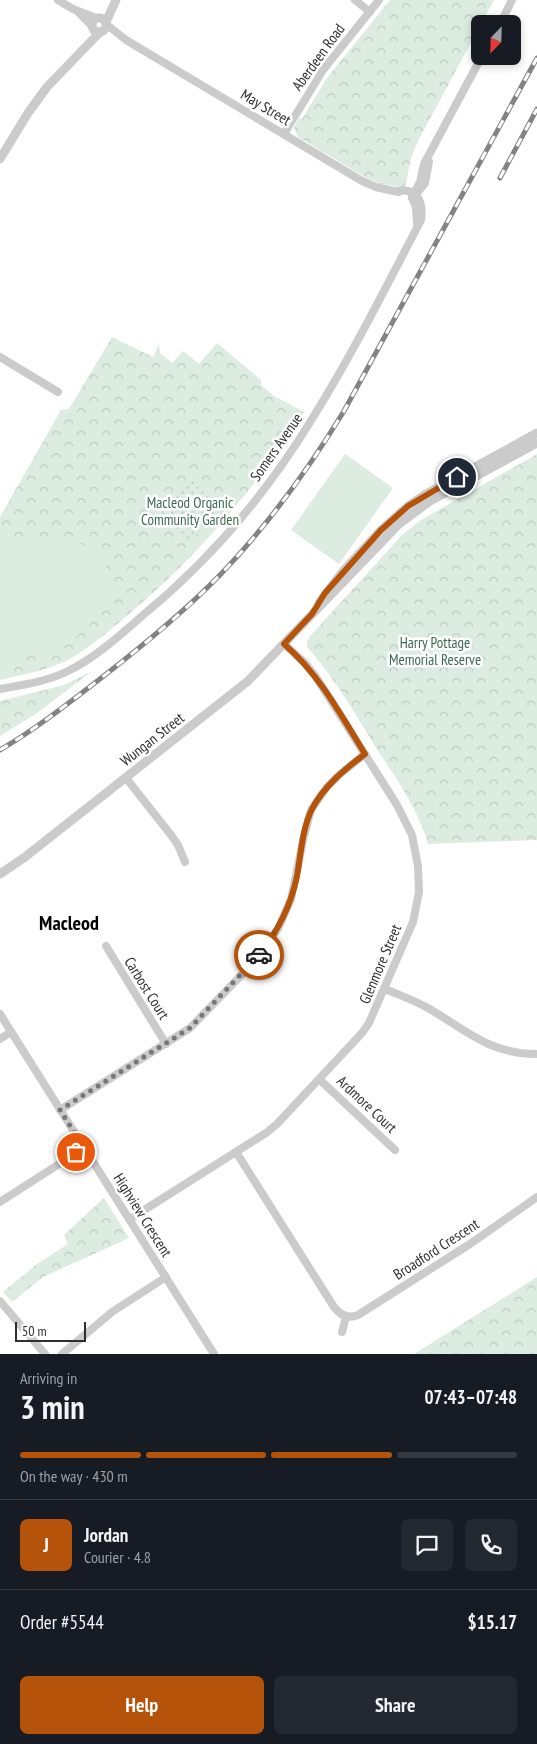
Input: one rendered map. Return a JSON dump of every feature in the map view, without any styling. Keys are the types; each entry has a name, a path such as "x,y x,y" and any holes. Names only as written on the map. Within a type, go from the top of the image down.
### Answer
{"street":[{"name":"May Street","path":"58,0 362,181 376,187 413,195"},
{"path":"1,154 36,101 99,25 114,0"},
{"path":"355,0 370,12"},
{"name":"Aberdeen Road","path":"284,134 323,70 379,0"},
{"path":"504,15 512,0"},
{"path":"413,195 426,183 431,153 477,65"},
{"name":"Somers Avenue","path":"0,689 56,676 77,667 165,597 216,547 272,478 312,421 362,333 417,228 416,207 413,195"},
{"path":"0,358 58,392"},
{"name":"Wungan Street","path":"312,614 325,593 395,517 426,494 537,433"},
{"name":"Wungan Street","path":"0,874 25,857 248,681 388,534 415,510 537,443"},
{"name":"Glenmore Street","path":"130,1219 277,1124 320,1079 362,1033 373,1016 413,922 419,892 419,880 416,851 406,822 316,677 284,644"},
{"path":"60,1110 190,1028 256,959 278,929 292,899 311,810 327,787 365,754"},
{"path":"126,778 171,835 178,845 185,862"},
{"name":"Carbost Court","path":"106,946 166,1044"},
{"path":"385,989 427,1007 478,1040 515,1052 537,1054"},
{"name":"Highview Crescent","path":"0,1014 214,1354"},
{"path":"0,1039 11,1032"},
{"name":"Ardmore Court","path":"320,1079 395,1150"},
{"path":"0,1202 84,1148"},
{"path":"236,1152 334,1308 337,1312 346,1316 342,1332"},
{"name":"Broadford Crescent","path":"346,1316 354,1317 364,1311 470,1244 537,1197"},
{"path":"62,1354 112,1312 166,1277"},
{"path":"0,1301 45,1354"}],"green space":[{"path":"390,0 494,0 486,15 471,15 471,43 419,139 411,158 405,188 382,184 368,179 298,137 294,128 299,118 302,119 327,78"},
{"path":"112,337 153,357 159,344 160,353 172,363 183,351 199,364 217,343 261,380 261,385 274,396 304,412 267,466 206,541 136,608 73,657 28,674 0,680 0,517 61,410 69,409"},
{"path":"345,454 393,488 339,564 291,530"},
{"name":"Harry Pottage Memorial Reserve","path":"537,454 537,840 428,844 424,831 405,793 343,695 307,647 307,642 311,635 402,535 421,520"},
{"name":"Macleod Organic Community Garden","path":"196,478 223,512 187,543 159,509"},
{"path":"37,538 67,539 92,551 108,570 110,589 107,600 95,619 69,641 60,646 0,662 0,543"},
{"path":"92,671 37,713 0,736 0,701 64,685"},
{"path":"104,1198 129,1238 43,1277 12,1302 3,1292 37,1264 68,1244 64,1235"},
{"path":"537,1277 537,1354 414,1354"}],"railway":[{"path":"0,750 61,709 160,630 220,575 271,517 302,476 344,411 537,58"},
{"path":"500,178 537,109"}],"way so far":[{"path":"76,1152 84,1148 60,1110 180,1036 200,1019 259,955"}],"district":[{"name":"Macleod","path":"69,923"}],"route":[{"path":"259,955 278,929 292,899 311,810 327,787 365,754 316,677 296,654 284,644 312,614 325,593 344,570 381,530 408,506 457,477"}]}
